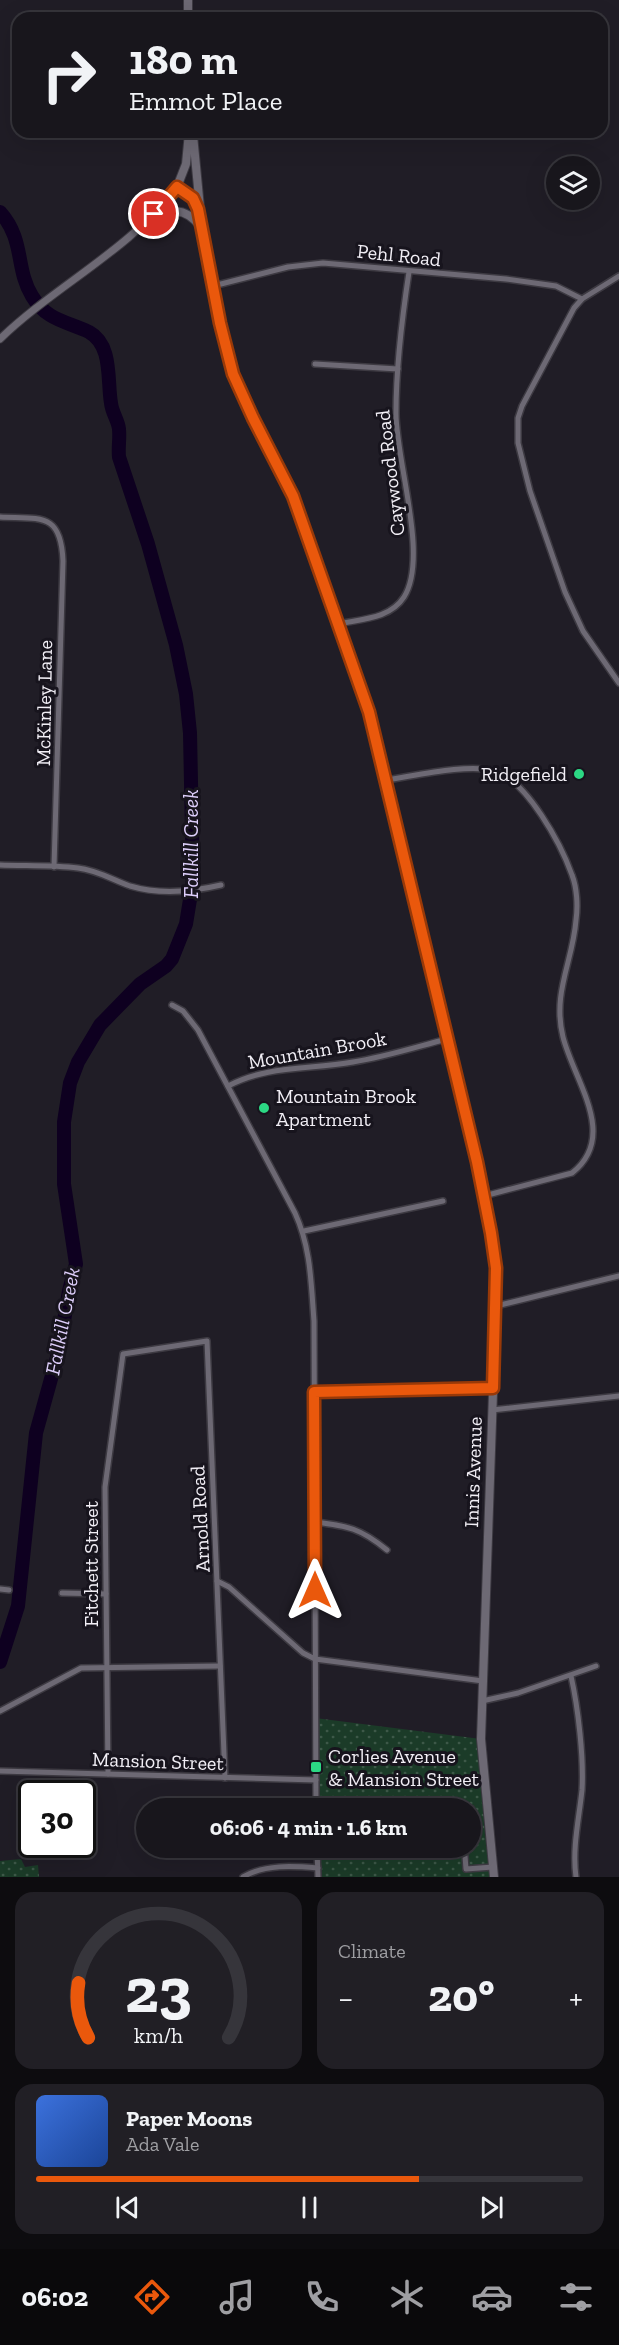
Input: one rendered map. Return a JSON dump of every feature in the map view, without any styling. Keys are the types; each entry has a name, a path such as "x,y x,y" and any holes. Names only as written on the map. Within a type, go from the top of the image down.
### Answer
{"main road":[{"path":"177,187 186,164 190,138"},
{"path":"192,138 203,230"},
{"name":"Innis Avenue","path":"177,187 193,198 203,230 233,374 293,496 369,712 484,1196 496,1268 482,1701 482,1757 494,1877"},
{"path":"145,223 164,213 177,210 186,213 203,230"}],"street":[{"path":"0,339 30,312 104,258 145,223 163,206 177,187"},
{"name":"Pehl Road","path":"213,286 288,267 323,263 506,279 556,286 582,299"},
{"name":"Caywood Road","path":"338,624 388,612 404,597 411,578 414,557 413,538 397,442 396,413 398,369 409,272"},
{"path":"619,276 582,299 563,325 518,418 521,462 564,592 583,631 619,683"},
{"path":"315,364 398,369"},
{"name":"McKinley Lane","path":"0,517 45,521 57,530 62,540 54,867"},
{"path":"386,780 482,768 505,775 525,794 549,827 573,876 576,893 576,920 561,988 560,1022 568,1052 596,1114 596,1135 592,1148 579,1168 572,1173 484,1196"},
{"path":"0,865 78,867 131,886 153,891 198,890 221,885"},
{"path":"172,1005 191,1019 288,1197 304,1231 309,1253 314,1321 316,1798"},
{"name":"Mountain Brook","path":"228,1086 244,1077 262,1072 355,1062 447,1039"},
{"path":"304,1231 443,1201"},
{"path":"495,1306 619,1276"},
{"name":"Arnold Road","path":"123,1354 207,1341 217,1581 247,1602 303,1653 315,1659 483,1682"},
{"name":"Fitchett Street","path":"108,1774 106,1475 123,1354"},
{"path":"314,1392 493,1388"},
{"path":"492,1410 619,1396"},
{"path":"315,1522 360,1530 387,1550"},
{"path":"217,1581 225,1778"},
{"path":"0,1589 9,1590"},
{"path":"62,1593 106,1594"},
{"path":"0,1711 74,1670 88,1667 220,1666"},
{"path":"482,1701 518,1693 596,1666"},
{"path":"571,1676 583,1764 575,1843 576,1877"},
{"name":"Mansion Street","path":"0,1771 316,1780"},
{"path":"318,1858 318,1877"},
{"path":"465,1858 466,1869 493,1867"},
{"path":"243,1877 261,1869 273,1867 318,1868"}],"green space":[{"path":"315,1718 481,1739 494,1877 318,1877 317,1858 481,1858 481,1798 316,1798"},
{"path":"21,1859 25,1867 38,1865 39,1877 0,1877 0,1861"}],"waterway":[{"name":"Fallkill Creek","path":"0,212 13,233 23,275 32,296 44,311 97,338 105,354 112,407 119,429 119,457 148,544 176,645 186,694 190,733 193,881 186,924 172,959 166,966 140,984 100,1025 78,1062 70,1083 64,1122 64,1184 76,1264 59,1350 36,1433 18,1606 0,1662"}],"place":[{"name":"Ridgefield","path":"579,774"},
{"name":"Mountain Brook Apartment","path":"264,1108"},
{"name":"Corlies Avenue & Mansion Street","path":"316,1767"}],"route":[{"path":"154,214 177,187 193,198 198,209 220,323 233,374 293,496 358,678 378,744 477,1162 496,1268 493,1388 314,1392 315,1590"}]}
